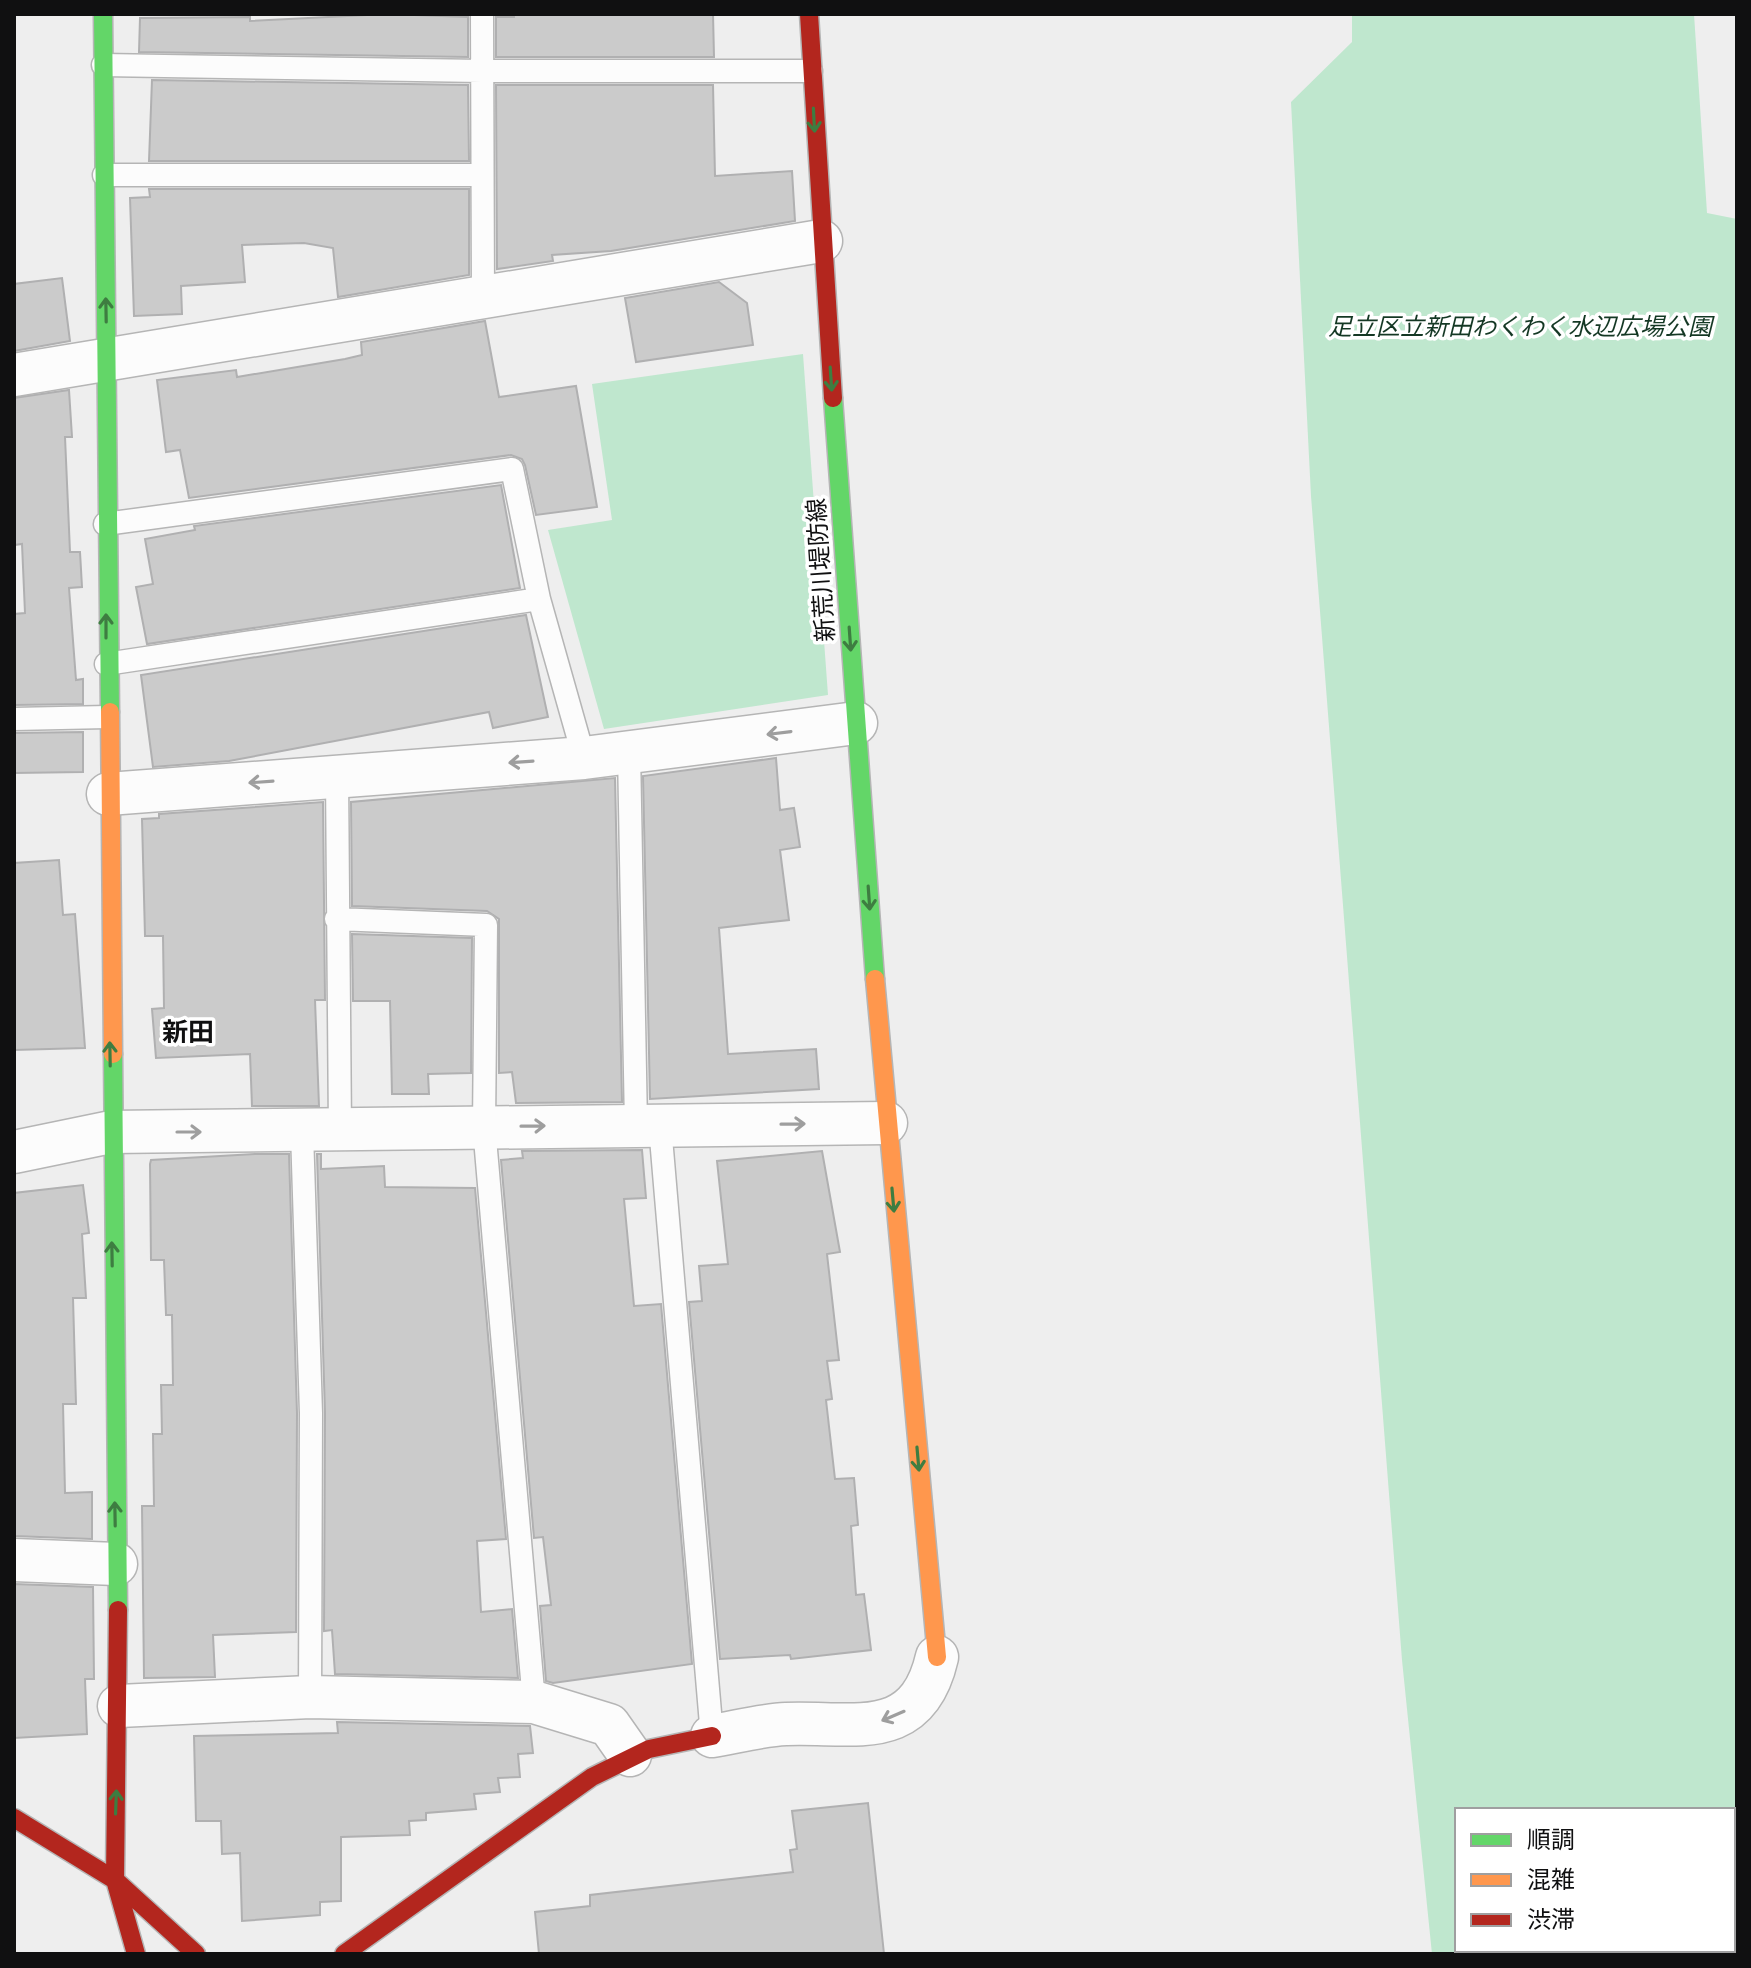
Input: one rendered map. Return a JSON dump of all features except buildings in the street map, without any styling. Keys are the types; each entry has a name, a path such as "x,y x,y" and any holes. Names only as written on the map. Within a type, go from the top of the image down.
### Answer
{"street":[{"path":"103,14 107,360 106,664 119,1706 115,1880 136,1954"},
{"name":"新荒川堤防線","path":"809,14 821,241 886,1123 937,1657"},
{"path":"14,375 821,241"},
{"path":"108,794 584,758 856,723"},
{"path":"14,1152 111,1132 886,1123"},
{"path":"14,1560 116,1564"},
{"path":"344,1954 592,1777 630,1755 667,1741 785,1724 868,1726 918,1702 931,1682 937,1657"},
{"path":"119,1706 310,1697 534,1702 609,1725 630,1755"},
{"path":"14,1818 115,1880 196,1954"}],"lane":[{"path":"482,14 483,299"},
{"path":"103,65 482,71 811,71"},
{"path":"104,175 482,175"},
{"path":"105,524 512,469 539,599 584,758"},
{"path":"106,664 539,599"},
{"path":"14,719 107,717"},
{"path":"629,752 648,1125 712,1736"},
{"path":"310,1697 311,1413 321,1131 336,919 337,776"},
{"path":"336,919 486,925 484,1127 534,1702"}],"green space":[{"name":"足立区立新田わくわく水辺広場公園","path":"1352,14 1694,14 1707,213 1737,219 1737,1954 1432,1954 1402,1660 1311,496 1291,102 1352,42"},
{"path":"803,354 828,695 604,729 548,530 612,520 592,384"}],"traffic: fast":[{"path":"103,14 110,712"},
{"path":"833,398 875,979"},
{"path":"113,1054 118,1610"}],"traffic: slow":[{"path":"110,712 113,1054"},
{"path":"875,979 937,1657"}],"traffic: jam":[{"path":"809,14 833,398"},
{"path":"118,1610 115,1880 136,1954"},
{"path":"344,1954 592,1777 649,1749 712,1736"},
{"path":"14,1818 115,1880 196,1954"}],"district":[{"name":"新田","path":"188,1032"}]}
